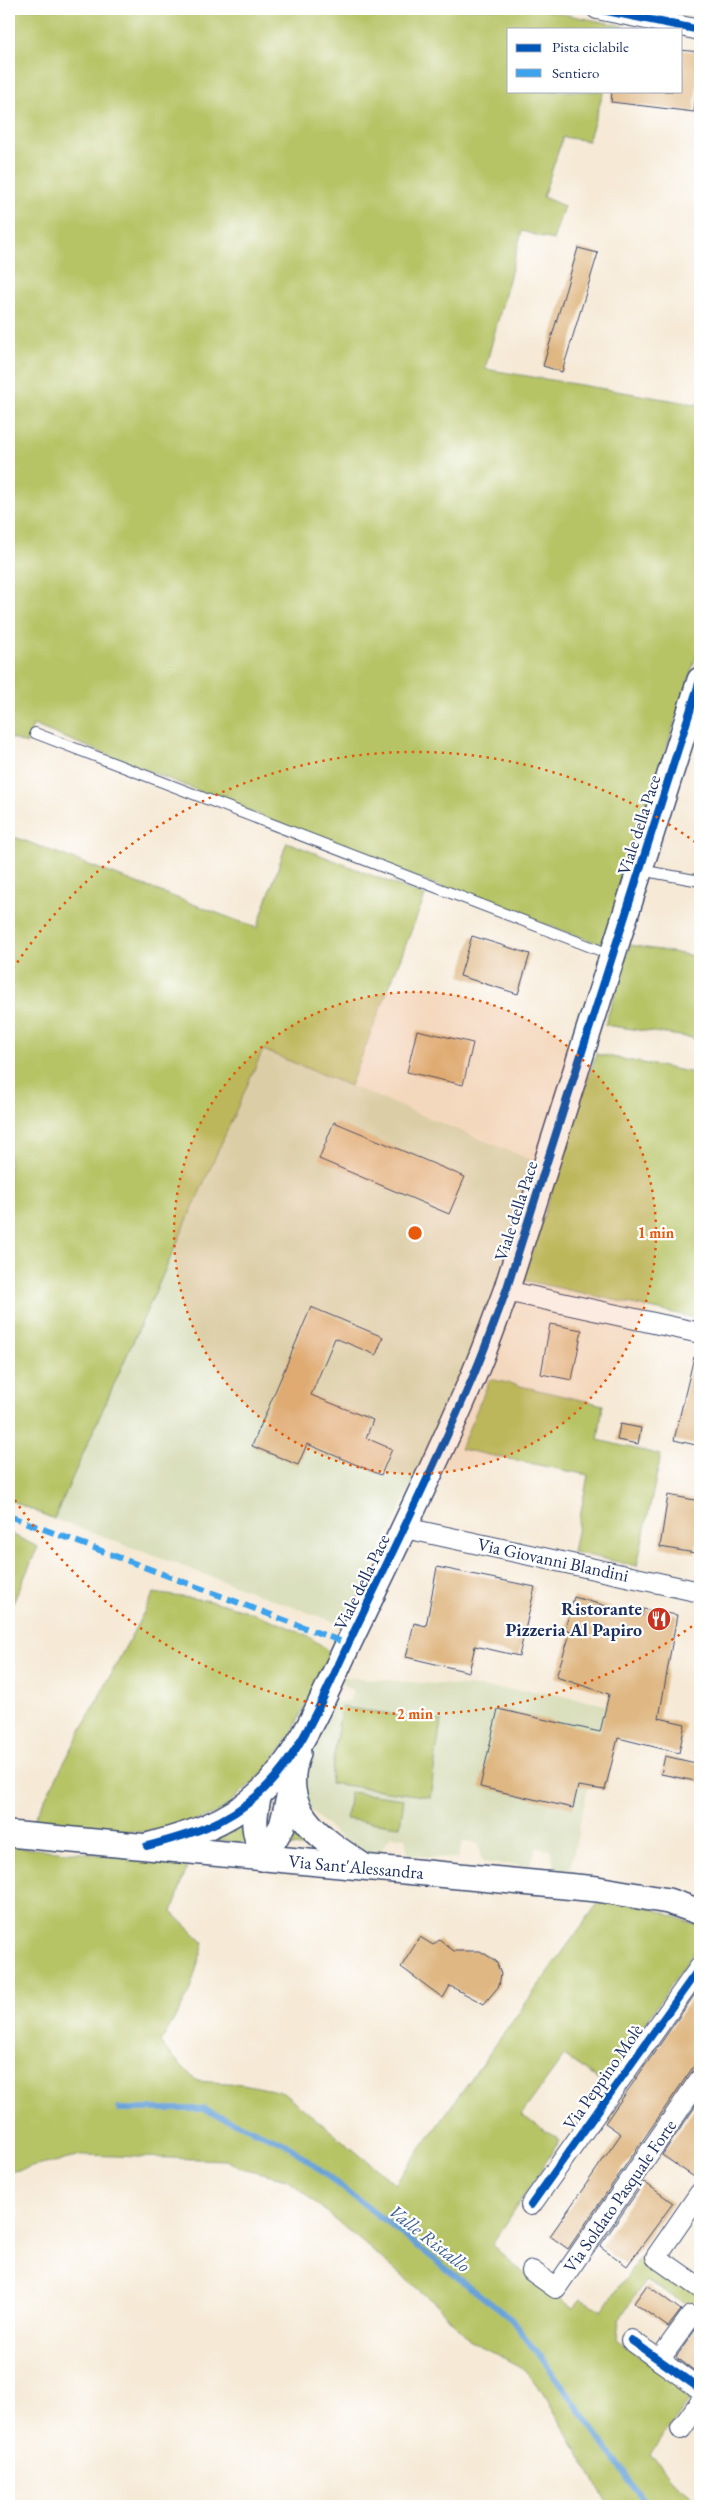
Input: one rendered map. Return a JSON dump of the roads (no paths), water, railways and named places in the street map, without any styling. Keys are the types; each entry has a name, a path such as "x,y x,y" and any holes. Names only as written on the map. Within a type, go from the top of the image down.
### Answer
{"street":[{"path":"597,9 700,30"},
{"name":"Viale della Pace","path":"306,1730 405,1528 470,1384 506,1291 700,680"},
{"path":"506,1291 700,1333"},
{"name":"Via Giovanni Blandini","path":"405,1528 700,1592"},
{"path":"263,1858 282,1826 294,1762 306,1730"},
{"path":"147,1846 197,1833 231,1817 259,1794 282,1769 306,1730"},
{"path":"290,1790 303,1817 326,1842 365,1867"},
{"path":"259,1794 253,1817 256,1836 263,1858"},
{"name":"Via Sant'Alessandra","path":"9,1834 597,1889 668,1901 700,1912"},
{"name":"Via Peppino Molè","path":"531,2205 700,1967"},
{"name":"Via Soldato Pasquale Forte","path":"532,2271 556,2288 700,2079"},
{"path":"700,2192 656,2258 700,2288"},
{"path":"659,2360 691,2316"},
{"path":"631,2340 700,2389"},
{"path":"681,2430 700,2402"}],"lane":[{"path":"36,733 613,956"},
{"path":"640,870 700,881"}],"waterway":[{"name":"Valle Ristallo","path":"119,2109 203,2109 285,2143 511,2319 562,2385 647,2506"}],"place":[{"name":"Ristorante Pizzeria Al Papiro","path":"659,1619"}]}
